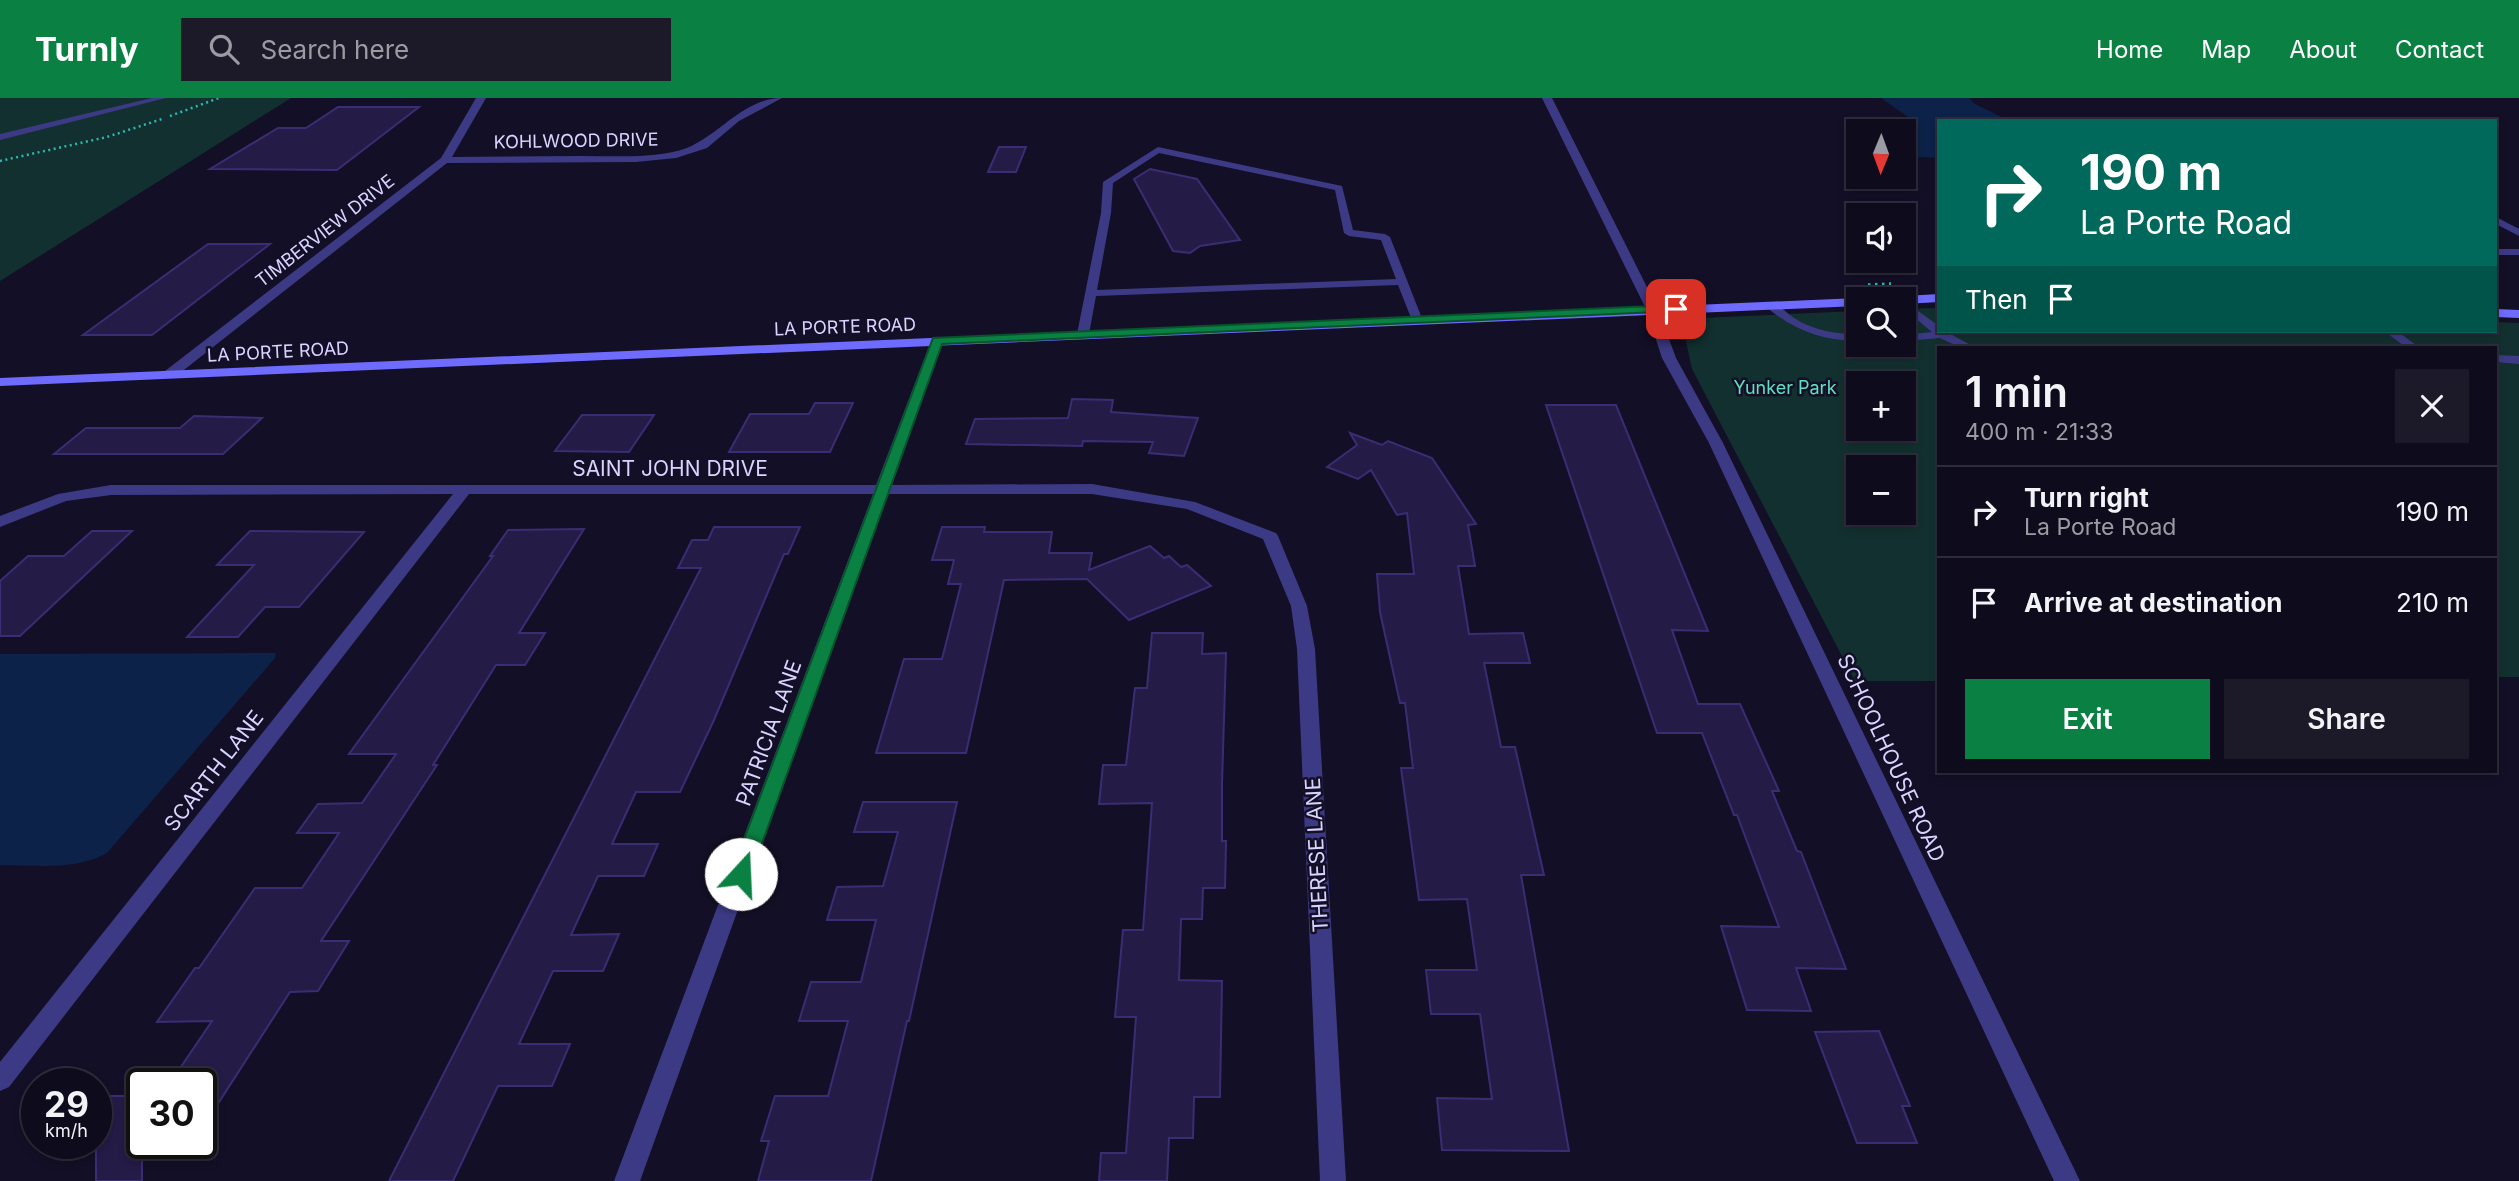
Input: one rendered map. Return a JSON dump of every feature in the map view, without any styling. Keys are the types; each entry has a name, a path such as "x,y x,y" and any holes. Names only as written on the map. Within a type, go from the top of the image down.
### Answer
{"street":[{"name":"TIMBERVIEW DRIVE","path":"170,374 445,160 481,98"},
{"name":"KOHLWOOD DRIVE","path":"445,160 636,159 668,156 703,146 736,119 777,98"},
{"path":"1547,98 1652,309"},
{"path":"1916,301 1937,298"},
{"name":"LA PORTE ROAD","path":"0,382 1846,302"},
{"name":"SCHOOLHOUSE ROAD","path":"1652,309 1669,358 1716,443 2067,1181"},
{"path":"2497,313 2519,314"},
{"name":"PATRICIA LANE","path":"627,1181 937,341"},
{"name":"SAINT JOHN DRIVE","path":"0,522 63,497 111,490 1092,489 1189,505 1270,536"},
{"name":"SCARTH LANE","path":"0,1080 464,490"},
{"name":"THERESE LANE","path":"1270,536 1293,587 1306,649 1334,1181"}],"lane":[{"path":"0,137 162,98"},
{"path":"1083,334 1106,213 1108,182 1158,150 1339,188 1349,233 1385,237 1417,321"},
{"path":"2497,221 2519,233"},
{"path":"2497,252 2519,252"},
{"path":"1091,293 1402,282"},
{"path":"1770,305 1806,331 1846,338"},
{"path":"1916,312 1937,330"},
{"path":"2393,333 2411,346"},
{"path":"1916,337 1942,334 1966,346"},
{"path":"2497,359 2519,360"}],"path":[{"path":"0,161 107,138 219,98"}],"green space":[{"path":"0,98 291,98 0,281"},
{"name":"Yunker Park","path":"1937,308 1937,333 2497,333 2497,322 2519,323 2519,677 2497,677 2497,346 1937,346 1937,681 1855,681 1692,369 1683,328 1687,322 1702,318 1846,312 1846,357 1916,357 1916,309"}],"water":[{"path":"1881,98 1969,98 1975,104 2006,119 1937,119 1937,158 1916,157 1916,119 1911,119"},
{"path":"276,653 275,658 107,853 95,859 69,865 0,865 0,654"}],"building":[{"path":"338,107 419,107 337,170 210,169 278,128 306,128"},
{"path":"999,147 1026,147 1016,172 988,172"},
{"path":"1150,169 1197,179 1240,240 1200,246 1190,253 1173,251 1134,179"},
{"path":"208,244 270,244 152,335 83,335"},
{"path":"1072,399 1113,400 1111,412 1198,418 1184,456 1149,453 1153,442 1083,441 1082,446 966,444 975,419 1068,418"},
{"path":"815,403 853,403 830,452 729,452 750,414 809,414"},
{"path":"1546,405 1616,405 1708,631 1672,630 1698,704 1740,704 1779,791 1772,791 1797,851 1801,852 1846,969 1796,968 1811,1011 1747,1010 1721,926 1779,927 1737,815 1734,815 1702,733 1657,733"},
{"path":"582,415 654,415 629,452 555,451"},
{"path":"194,416 262,418 223,454 54,454 86,428 180,428"},
{"path":"1350,433 1382,445 1388,441 1432,458 1476,524 1468,525 1475,566 1458,566 1469,634 1523,633 1530,663 1484,663 1501,747 1515,747 1544,875 1521,875 1569,1151 1442,1150 1437,1098 1492,1099 1480,1014 1431,1014 1426,970 1477,970 1467,899 1419,900 1401,768 1413,768 1405,703 1400,703 1380,612 1377,574 1414,574 1407,513 1397,515 1371,470 1358,479 1327,467 1357,445"},
{"path":"714,527 800,527 788,554 784,554 714,720 680,792 636,792 612,844 658,844 644,876 598,876 571,935 619,934 603,971 553,971 519,1044 570,1044 552,1086 498,1086 453,1181 389,1181 701,568 678,568 692,540 708,540"},
{"path":"942,527 985,527 984,532 1052,532 1049,553 1092,553 1089,570 1150,546 1164,558 1169,556 1181,567 1187,565 1211,586 1129,620 1087,579 1004,580 966,753 876,753 904,659 942,659 961,584 948,584 954,560 932,560"},
{"path":"584,529 519,633 545,633 525,665 496,665 433,765 437,765 321,941 349,941 318,991 290,992 217,1105 217,1068 180,1068 212,1021 157,1022 255,888 302,888 339,833 297,833 318,804 362,803 396,754 349,754 493,556 490,556 508,530"},
{"path":"92,531 132,531 20,636 0,636 0,581 28,556 64,556"},
{"path":"250,531 364,532 299,607 265,607 238,637 187,637 254,565 217,565"},
{"path":"1152,633 1203,633 1202,654 1226,653 1222,784 1222,841 1226,841 1225,888 1203,888 1202,919 1181,919 1179,980 1222,981 1220,1097 1194,1097 1193,1138 1169,1138 1167,1181 1099,1181 1101,1153 1126,1153 1136,1017 1115,1017 1123,930 1143,930 1152,803 1099,804 1103,765 1126,765 1135,688 1147,688"},
{"path":"863,802 957,802 871,1181 758,1181 769,1141 761,1141 775,1096 828,1096 848,1021 799,1021 811,982 861,982 876,920 827,920 837,887 883,886 898,832 854,832"},
{"path":"1879,1031 1910,1106 1902,1106 1917,1143 1857,1143 1815,1032"},
{"path":"112,1096 126,1096 126,1159 142,1159 142,1181 96,1181 96,1159 112,1159"}],"route":[{"path":"741,874 937,341 1676,309"}]}
